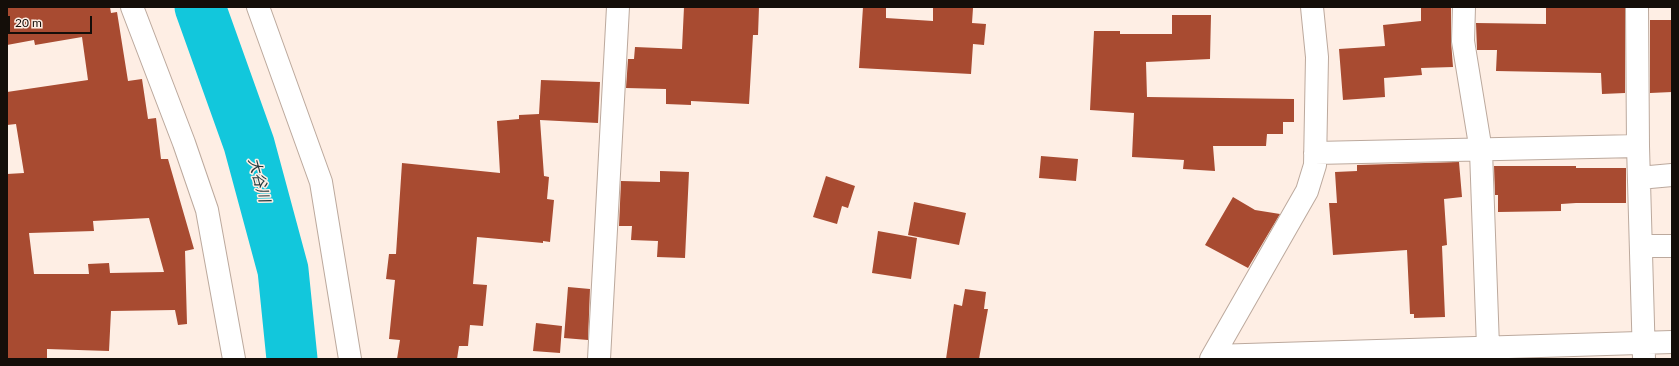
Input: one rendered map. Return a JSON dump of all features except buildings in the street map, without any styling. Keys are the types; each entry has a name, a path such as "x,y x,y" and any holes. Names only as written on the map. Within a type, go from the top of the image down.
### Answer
{"street":[{"path":"132,7 184,143 207,210 234,359"},
{"path":"258,7 321,182 350,359"},
{"path":"599,359 618,7"},
{"path":"1212,358 1307,191 1315,165 1318,57 1312,7"},
{"path":"1464,7 1463,41 1481,151 1488,347"},
{"path":"1637,7 1638,146 1644,351"},
{"path":"1315,152 1481,151 1638,146"},
{"path":"1639,178 1672,175"},
{"path":"1641,246 1672,246"},
{"path":"1212,358 1488,347 1644,351 1672,342"}],"waterway":[{"name":"大谷川","path":"200,7 249,144 283,270 292,359"}]}
